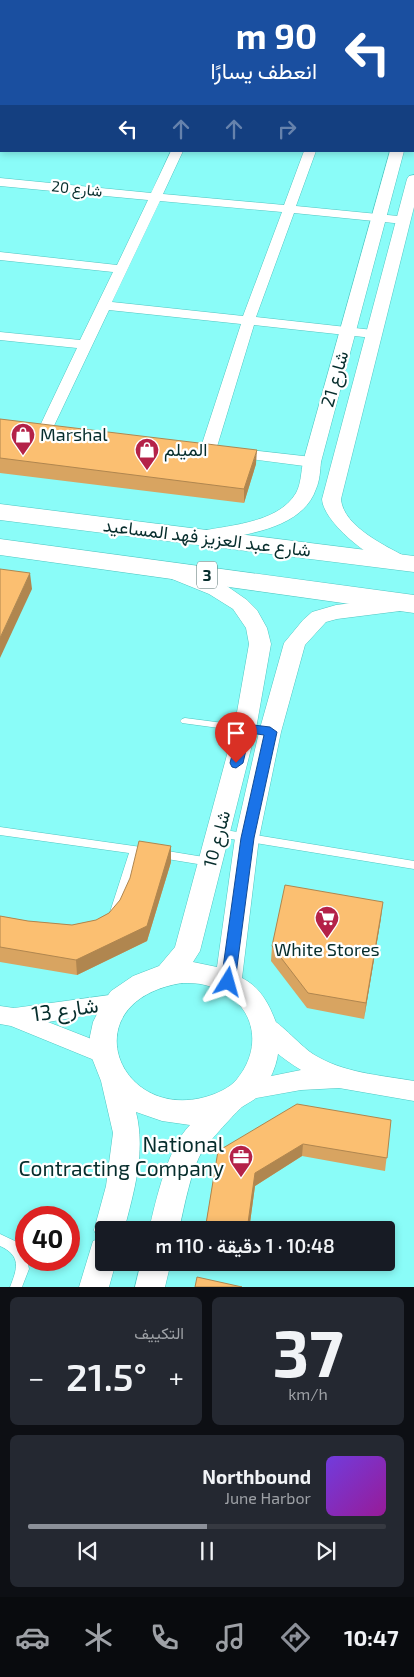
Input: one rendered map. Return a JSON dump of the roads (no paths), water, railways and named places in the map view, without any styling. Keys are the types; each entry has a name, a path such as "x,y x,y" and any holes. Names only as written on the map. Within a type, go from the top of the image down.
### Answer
{"main road":[{"name":"شارع عبد العزيز فهد المساعيد","path":"0,512 408,564"},
{"name":"شارع عبد العزيز فهد المساعيد","path":"0,547 410,604"}],"street":[{"path":"45,430 154,196 176,152"},
{"path":"310,152 203,449 312,462"},
{"name":"شارع 21","path":"199,537 259,525 296,506 308,486 312,462 397,152"},
{"name":"شارع 21","path":"408,564 359,538 338,516 332,503 334,484 414,179"},
{"name":"شارع 20","path":"0,182 404,220"},
{"path":"0,256 121,269"},
{"path":"104,305 249,319 373,334"},
{"path":"0,336 85,345"},
{"path":"27,428 64,432"},
{"name":"شارع 10","path":"168,974 187,951 245,728 260,644 254,619 245,608 224,594 169,570"},
{"name":"شارع 10","path":"228,982 248,838 270,732 295,643 319,617 336,612 410,604"},
{"path":"166,1221 173,1191 192,1142 239,1095 263,1066 268,1041 265,1025 258,1009 251,1000 228,982 199,973 168,974 140,984 117,1002 104,1027 104,1054 108,1068 116,1080 138,1100 154,1108 188,1113 203,1111 218,1106 239,1095 282,1083 339,1078"},
{"name":"شارع 13","path":"7,1016 117,1002"},
{"name":"شارع 13","path":"7,1016 104,1054"},
{"path":"265,1025 285,1047 297,1056 310,1065 339,1078 414,1091"},
{"path":"111,1221 121,1186 127,1133 116,1080"},
{"path":"94,1287 98,1271"},
{"path":"150,1287 154,1271"}],"lane":[{"path":"185,721 270,732"},
{"path":"0,831 210,862"},
{"path":"219,833 414,865"},
{"path":"110,919 115,912 135,850"},
{"path":"0,1240 7,1242 18,1251 23,1267 16,1287"}],"place":[{"name":"Marshal","path":"23,456"},
{"name":"الميلم","path":"147,471"},
{"name":"White Stores","path":"327,939"},
{"name":"National Contracting Company","path":"241,1178"}]}
